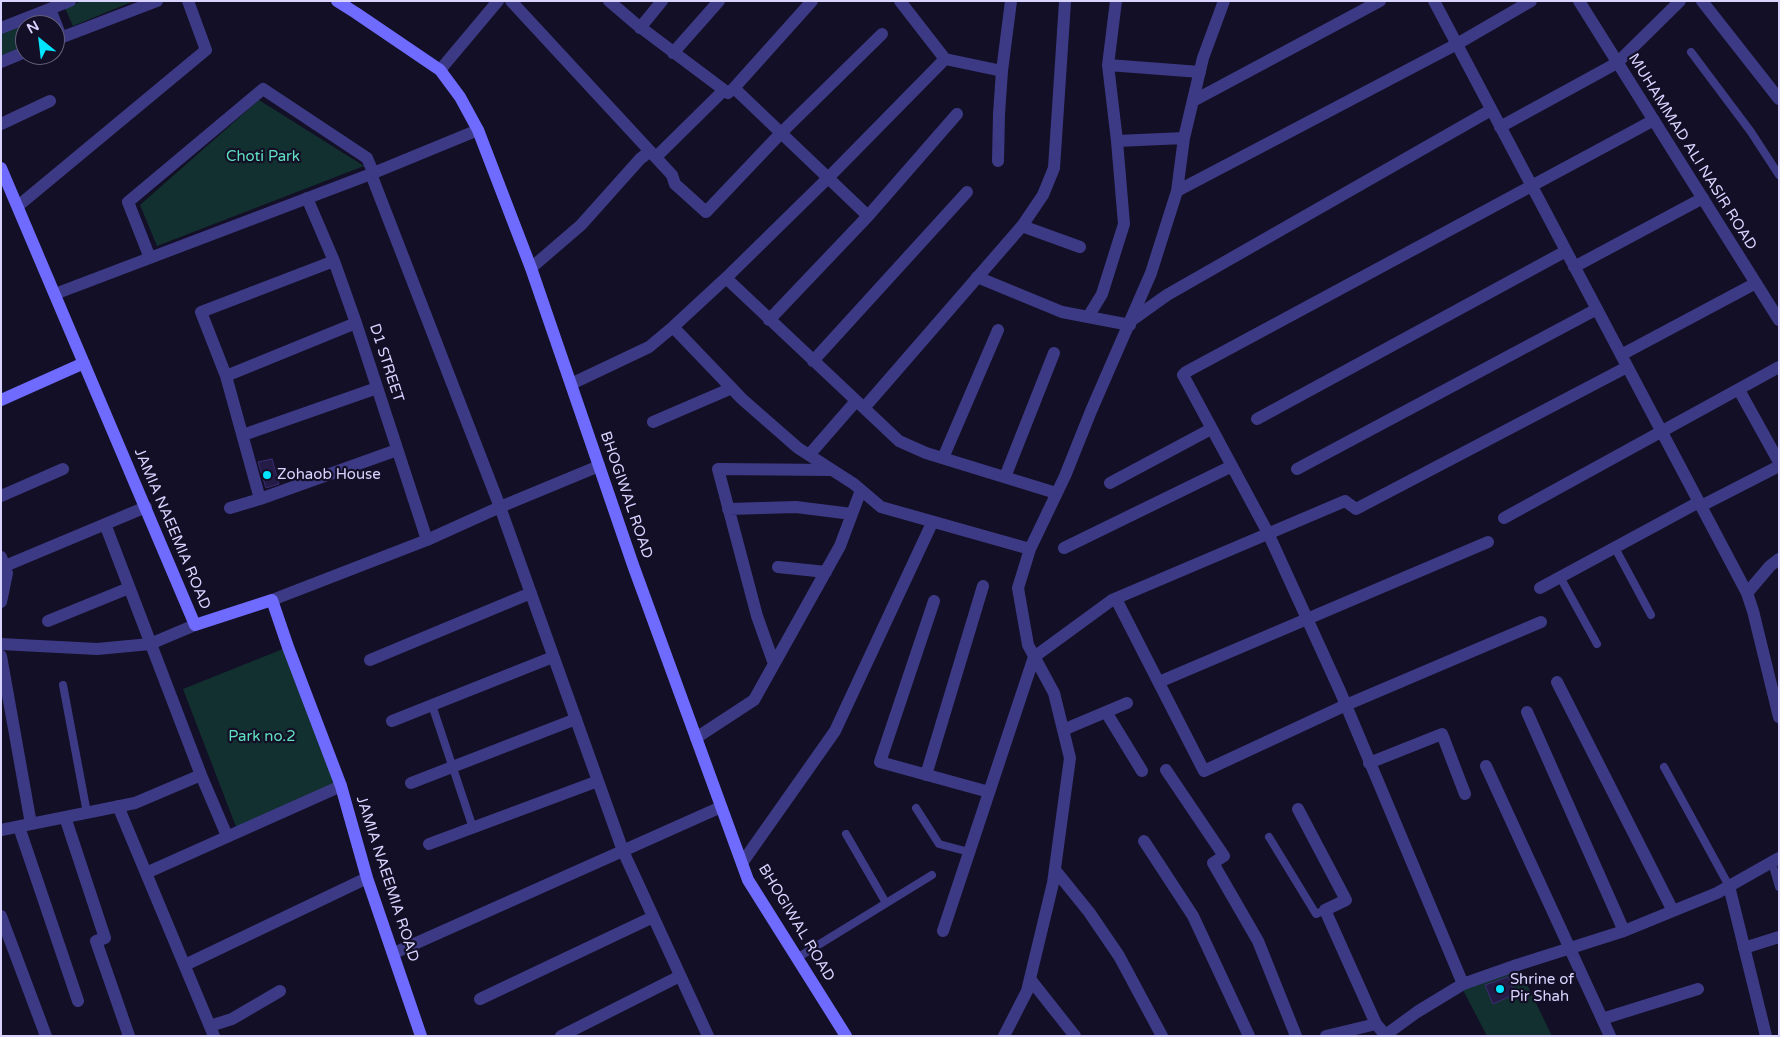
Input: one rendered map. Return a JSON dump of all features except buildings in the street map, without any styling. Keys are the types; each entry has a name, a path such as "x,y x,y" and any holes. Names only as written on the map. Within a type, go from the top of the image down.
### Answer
{"main road":[{"name":"BHOGIWAL ROAD","path":"337,1 440,70 460,97 478,130 531,268 599,466 748,880 846,1036"},
{"name":"JAMIA NAEEMIA ROAD","path":"1,168 195,625 272,600 341,786 367,878 421,1035"},
{"path":"1,400 84,363"}],"street":[{"path":"1,28 70,1"},
{"path":"65,35 158,1"},
{"path":"18,206 206,50 188,1"},
{"path":"511,1 672,175 675,184 706,212 781,133 882,34"},
{"path":"610,1 640,28 729,89 781,133 868,216"},
{"path":"640,28 662,1"},
{"path":"674,53 719,1"},
{"path":"531,268 581,225 640,159 653,154 729,89 812,1"},
{"path":"900,1 945,59 1002,71"},
{"path":"998,161 1002,71 1011,1"},
{"path":"1088,317 1102,294 1124,224 1108,65 1116,1"},
{"path":"1004,1036 1027,991 1053,883 1070,758 1054,693 1028,646 1018,588 1030,549 1152,273 1177,192 1184,138 1200,72 1224,1"},
{"path":"1193,101 1380,1"},
{"path":"1434,1 1747,593 1779,717"},
{"path":"1177,192 1456,44 1531,1"},
{"path":"1500,127 1617,63 1680,1"},
{"path":"1702,1 1779,99"},
{"path":"440,70 496,2"},
{"path":"809,455 860,404 978,277 1022,226 1043,195 1054,168 1065,2"},
{"name":"MUHAMMAD ALI NASIR ROAD","path":"1580,2 1778,319"},
{"path":"50,9 52,15"},
{"path":"1,62 15,56"},
{"path":"571,384 649,347 673,327 828,178 945,59"},
{"path":"1108,65 1200,72"},
{"path":"150,258 128,202 263,89 367,158 500,507 623,851 706,1035"},
{"path":"1,124 50,101"},
{"path":"978,277 1062,312 1131,322 1167,295 1491,110"},
{"path":"769,320 868,216 957,114"},
{"path":"1463,984 1346,705 1268,533 1183,375 1654,120"},
{"path":"55,294 372,173 478,130"},
{"path":"1117,141 1184,138"},
{"path":"813,361 967,192"},
{"name":"D1 STREET","path":"307,198 334,261 356,323 427,540"},
{"path":"1574,267 1703,198"},
{"path":"1022,226 1080,247"},
{"path":"1257,418 1566,251"},
{"path":"260,499 226,376 202,312 334,261"},
{"path":"726,278 899,441 943,458 1056,493"},
{"path":"1621,355 1756,283"},
{"path":"1297,468 1597,309"},
{"path":"226,376 356,323"},
{"path":"673,327 732,388 798,448 861,490 881,508 1030,549"},
{"path":"943,458 998,330"},
{"path":"1005,477 1054,353"},
{"path":"943,931 1034,657 1116,599 1345,500 1356,509 1627,367"},
{"path":"1504,518 1779,368"},
{"path":"243,435 377,388"},
{"path":"653,422 732,388"},
{"path":"1739,390 1779,462"},
{"path":"1110,483 1211,429"},
{"path":"230,508 397,450"},
{"path":"272,600 427,540 599,466"},
{"path":"1064,548 1232,466"},
{"path":"1540,588 1700,504 1779,466"},
{"path":"1,496 63,469"},
{"path":"774,664 756,616 718,469 831,470"},
{"path":"696,738 754,700 840,546 861,490"},
{"path":"1,602 4,567 146,507"},
{"path":"728,509 796,507 852,514"},
{"path":"742,863 835,731 932,523"},
{"path":"105,524 201,775 227,836"},
{"path":"1159,682 1488,542"},
{"path":"1747,593 1770,566 1779,559"},
{"path":"778,567 826,572"},
{"path":"926,775 983,586"},
{"path":"48,621 129,588"},
{"path":"370,660 531,593"},
{"path":"1116,599 1204,771 1346,705 1541,622"},
{"path":"934,600 880,762 989,792"},
{"path":"1,644 97,649 150,644 195,625"},
{"path":"1,656 2,676 25,826 78,1001"},
{"path":"392,721 553,657"},
{"path":"1557,682 1673,911"},
{"path":"1063,730 1127,703"},
{"path":"1106,712 1142,771"},
{"path":"1527,712 1624,931"},
{"path":"411,783 576,719"},
{"path":"1369,763 1442,734 1465,794"},
{"path":"1486,766 1610,1036"},
{"path":"1166,770 1224,856 1213,863 1258,942 1296,1036"},
{"path":"1,830 136,803 201,775"},
{"path":"429,844 598,781"},
{"path":"146,872 341,786"},
{"path":"118,806 212,1031 280,991"},
{"path":"394,954 721,807"},
{"path":"1298,809 1346,900 1325,910 1376,1024 1385,1035 1463,984 1624,931 1729,886 1775,860"},
{"path":"65,817 105,938 96,941 129,1036"},
{"path":"1144,840 1193,916 1249,1036"},
{"path":"1055,870 1089,912 1119,956 1162,1036"},
{"path":"184,965 367,878"},
{"path":"1729,886 1766,1036"},
{"path":"1,916 46,1036"},
{"path":"480,999 653,917"},
{"path":"1744,948 1779,937"},
{"path":"561,1036 680,976"},
{"path":"1030,979 1076,1036"},
{"path":"1602,1019 1698,989"},
{"path":"1326,1036 1376,1024"}],"lane":[{"path":"1691,52 1751,132 1779,175"},
{"path":"1615,548 1651,616"},
{"path":"1560,577 1597,644"},
{"path":"63,685 87,812"},
{"path":"432,705 472,828"},
{"path":"1664,767 1729,886"},
{"path":"916,808 938,844 969,852"},
{"path":"846,834 886,903"},
{"path":"1269,837 1316,914 1325,910"},
{"path":"1775,860 1779,887"},
{"path":"797,958 932,875"}],"green space":[{"path":"82,1 134,1 73,26 65,8"},
{"path":"15,27 15,50 1,56 1,32"},
{"name":"Choti Park","path":"259,100 364,166 157,246 140,205"},
{"name":"Park no.2","path":"288,647 341,786 238,832 183,689"},
{"path":"1518,966 1552,1036 1487,1036 1462,988"}],"place":[{"name":"Zohaob House","path":"267,475"},
{"name":"Shrine of Pir Shah","path":"1500,989"}]}
